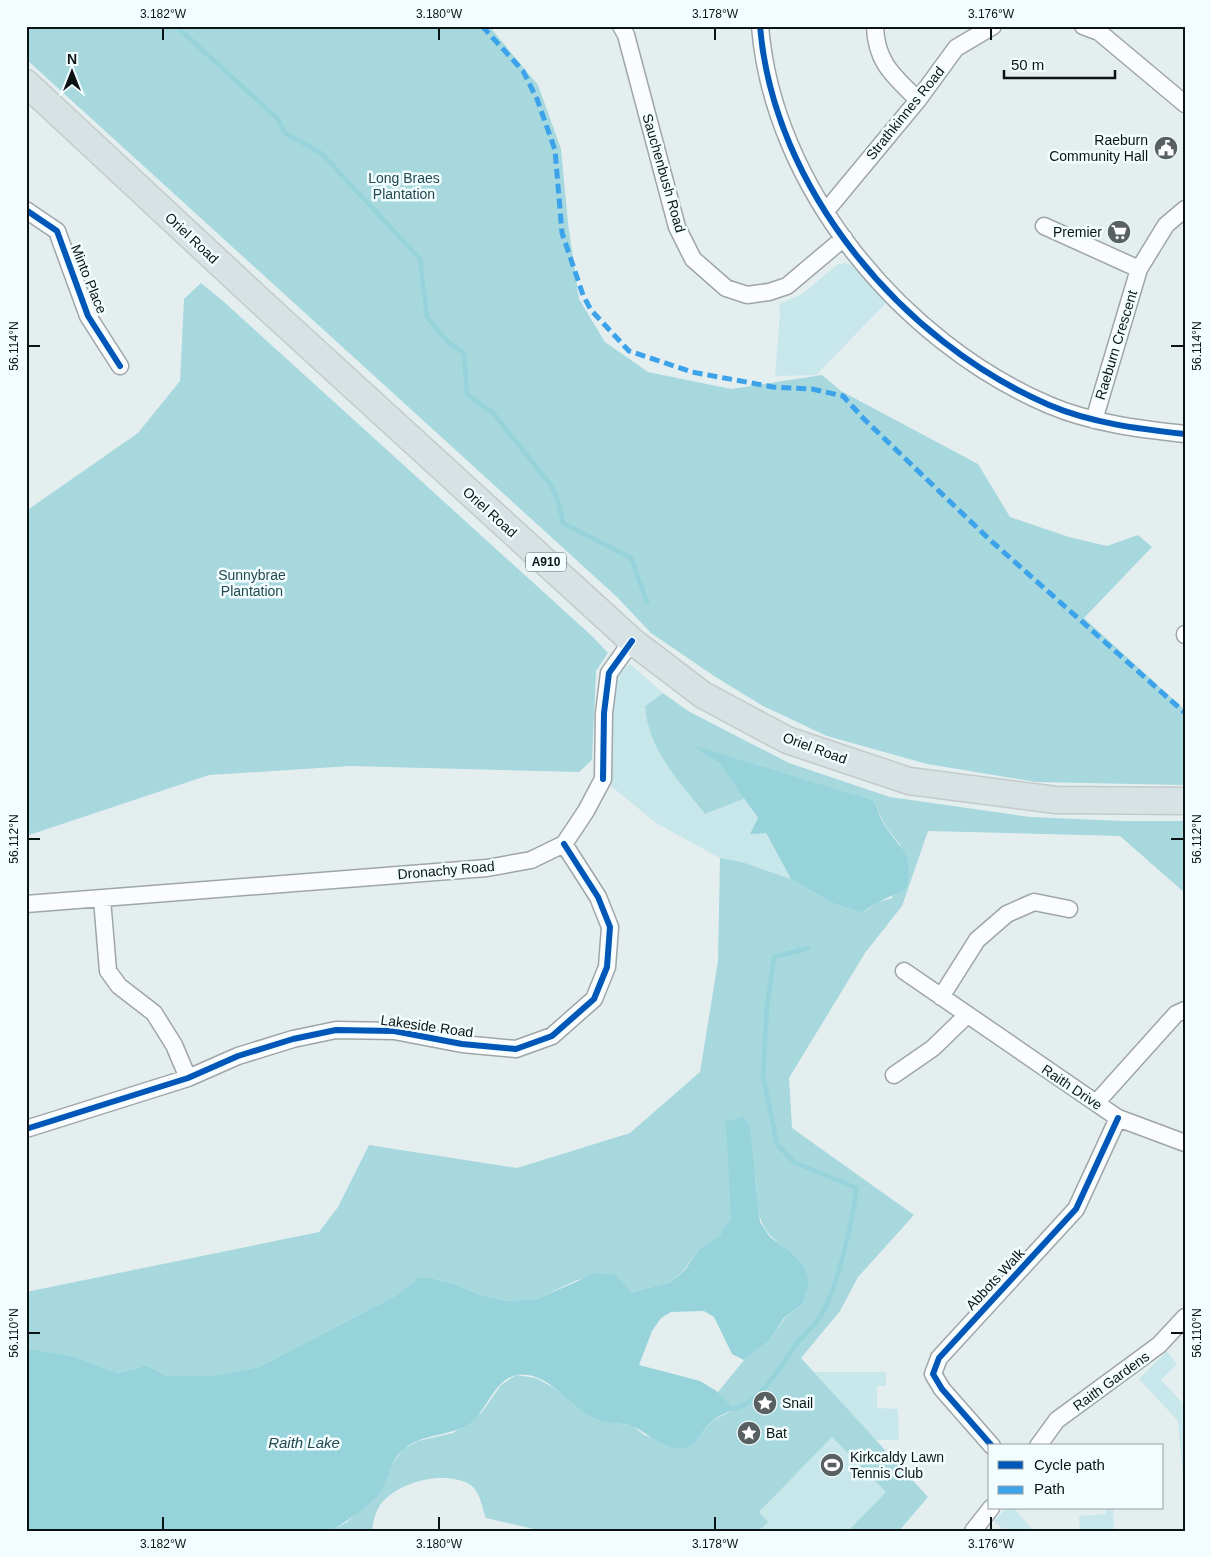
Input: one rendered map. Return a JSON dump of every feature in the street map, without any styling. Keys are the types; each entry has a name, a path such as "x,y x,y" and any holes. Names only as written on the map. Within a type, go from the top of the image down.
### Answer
{"main road":[{"name":"Oriel Road","path":"26,83 250,292 632,641 703,695 787,740 909,781 1056,800 1185,801"}],"street":[{"name":"Sauchenbush Road","path":"621,26 626,35 677,227 693,260 726,288 747,295 769,292 787,286 844,238"},
{"path":"760,26 762,49 775,109 796,162 844,238 887,290 948,345 978,367 1049,405 1094,420 1185,434"},
{"path":"875,26 875,38 885,68 918,100"},
{"name":"Strathkinnes Road","path":"826,211 918,100 956,48 993,26"},
{"path":"1083,26 1099,32 1185,104"},
{"name":"Raeburn Crescent","path":"1094,420 1139,269 1146,254 1166,225 1185,209"},
{"name":"Minto Place","path":"26,210 57,231 88,316 120,366"},
{"path":"1044,226 1139,269"},
{"path":"564,844 586,811 596,776 609,673 632,641"},
{"name":"Dronachy Road","path":"26,904 487,868 531,860 564,844"},
{"name":"Lakeside Road","path":"26,1129 188,1078 238,1056 293,1039 336,1030 394,1031 462,1044 516,1049 552,1036 594,999 607,967 610,927 598,898 564,844"},
{"path":"102,899 108,971 120,986 154,1014 174,1045 188,1078"},
{"path":"941,997 977,940 1007,914 1034,902 1069,909"},
{"name":"Raith Drive","path":"904,971 1118,1118 1185,1143"},
{"path":"1096,1103 1176,1014 1185,1010"},
{"path":"894,1075 933,1048 967,1015"},
{"name":"Abbots Walk","path":"990,1444 942,1389 934,1374 939,1358 1076,1209 1118,1118"},
{"name":"Raith Gardens","path":"1039,1444 1057,1420 1159,1345 1185,1317"},
{"path":"973,1531 989,1510"}],"shaded area":[{"path":"845,263 855,266 887,302 816,375 775,376 779,304 802,294 838,264"},
{"path":"630,664 663,693 645,706 647,722 658,751 675,777 705,814 746,798 791,879 742,862 720,858 656,823 611,786 613,674"},
{"path":"1167,1351 1177,1364 1161,1380 1185,1405 1185,1501 1178,1421 1139,1379"},
{"path":"814,1372 886,1372 886,1386 877,1386 877,1408 898,1409 899,1440 875,1440"},
{"name":"Kirkcaldy Lawn Tennis Club","path":"832,1437 886,1492 848,1531 759,1531 763,1528 759,1512"},
{"path":"1005,1510 1017,1510 1034,1531 1004,1531 994,1520"},
{"path":"1105,1510 1113,1510 1114,1531 1080,1531 1079,1516 1106,1514"}],"green space":[{"name":"Long Braes Plantation","path":"26,26 489,26 538,85 561,149 568,223 579,299 605,342 648,372 731,389 822,375 841,391 978,464 1010,517 1069,537 1107,546 1138,535 1152,547 1084,618 1185,710 1185,785 1036,782 927,764 827,736 763,706 714,676 651,633 617,597 26,59"},
{"name":"Sunnybrae Plantation","path":"201,283 593,637 608,653 596,671 592,760 579,772 350,766 209,775 26,836 26,511 138,433 180,381 184,299"},
{"path":"663,693 688,711 789,763 890,797 1030,817 1123,821 1185,821 1185,893 1120,836 928,831 902,906 865,953 789,1078 792,1128 914,1215 858,1277 840,1311 801,1358 928,1497 899,1531 848,1531 886,1492 832,1437 759,1512 768,1522 759,1531 542,1531 486,1518 476,1490 473,1487 458,1480 434,1478 409,1485 397,1490 388,1497 377,1511 372,1531 331,1531 347,1522 382,1490 390,1467 403,1449 418,1441 453,1433 482,1412 501,1385 516,1375 536,1378 558,1390 596,1420 633,1426 644,1435 683,1448 696,1441 712,1421 735,1409 718,1392 744,1360 770,1340 785,1318 802,1304 787,1249 769,1234 761,1219 756,1180 729,1158 732,1218 720,1235 698,1250 684,1270 671,1282 632,1292 616,1275 577,1280 537,1299 506,1301 478,1294 455,1284 432,1278 418,1278 395,1296 259,1367 212,1376 166,1376 147,1365 118,1373 73,1356 26,1348 26,1292 319,1232 338,1207 369,1145 517,1168 630,1133 700,1072 718,961 720,858 742,862 791,879 832,903 862,913 878,902 892,898 901,846 886,827 873,800 694,746 720,764 746,798 705,814 666,764 652,737 647,722 645,706"}],"water":[{"path":"692,745 873,800 885,826 906,855 909,868 907,887 862,913 832,903 791,879 766,833 750,834 758,818 720,764"},
{"name":"Raith Lake","path":"743,1116 750,1129 760,1222 770,1237 787,1249 804,1266 809,1283 802,1304 784,1318 770,1340 744,1360 732,1354 714,1317 704,1311 671,1312 661,1318 652,1331 639,1365 700,1381 718,1392 735,1409 712,1421 692,1445 682,1448 669,1447 631,1426 597,1420 540,1379 529,1375 517,1375 502,1382 476,1418 470,1423 454,1431 419,1440 404,1449 393,1462 380,1493 359,1512 331,1531 26,1531 26,1348 73,1356 118,1373 147,1365 166,1376 212,1376 259,1367 395,1296 418,1278 432,1278 455,1284 478,1294 506,1301 537,1299 596,1273 616,1275 632,1292 671,1282 685,1270 698,1250 720,1235 731,1218 726,1122"}],"waterway":[{"path":"176,26 278,119 285,133 321,153 420,259 427,317 448,342 464,353 467,394 494,414 551,485 558,501 563,523 631,558 647,602"},
{"path":"731,1409 750,1401 768,1384 798,1342 820,1317 838,1273 855,1201 856,1188 794,1162 777,1144 763,1076 767,1007 774,957 808,948"}],"marked path":[{"path":"482,26 523,71 537,99 555,150 562,233 583,295 591,310 629,351 692,372 773,387 812,389 843,396 865,420 990,540 1185,713"}],"cycle path":[{"path":"760,26 770,86 790,145 818,200 854,253 896,300 944,342 995,377 1049,405 1098,421 1185,434"},
{"path":"26,210 57,231 88,316 120,366"},
{"path":"603,779 604,713 609,673 632,641"},
{"path":"26,1129 188,1078 238,1056 293,1039 336,1030 394,1031 462,1044 516,1049 552,1036 594,999 607,967 610,927 598,897 564,844"},
{"path":"990,1444 942,1389 933,1374 939,1358 1076,1209 1118,1118"}],"place":[{"name":"Raeburn Community Hall","path":"1166,148"},
{"name":"Premier","path":"1119,232"},
{"name":"Snail","path":"765,1403"},
{"name":"Bat","path":"749,1433"},
{"name":"Kirkcaldy Lawn Tennis Club","path":"832,1465"}]}
